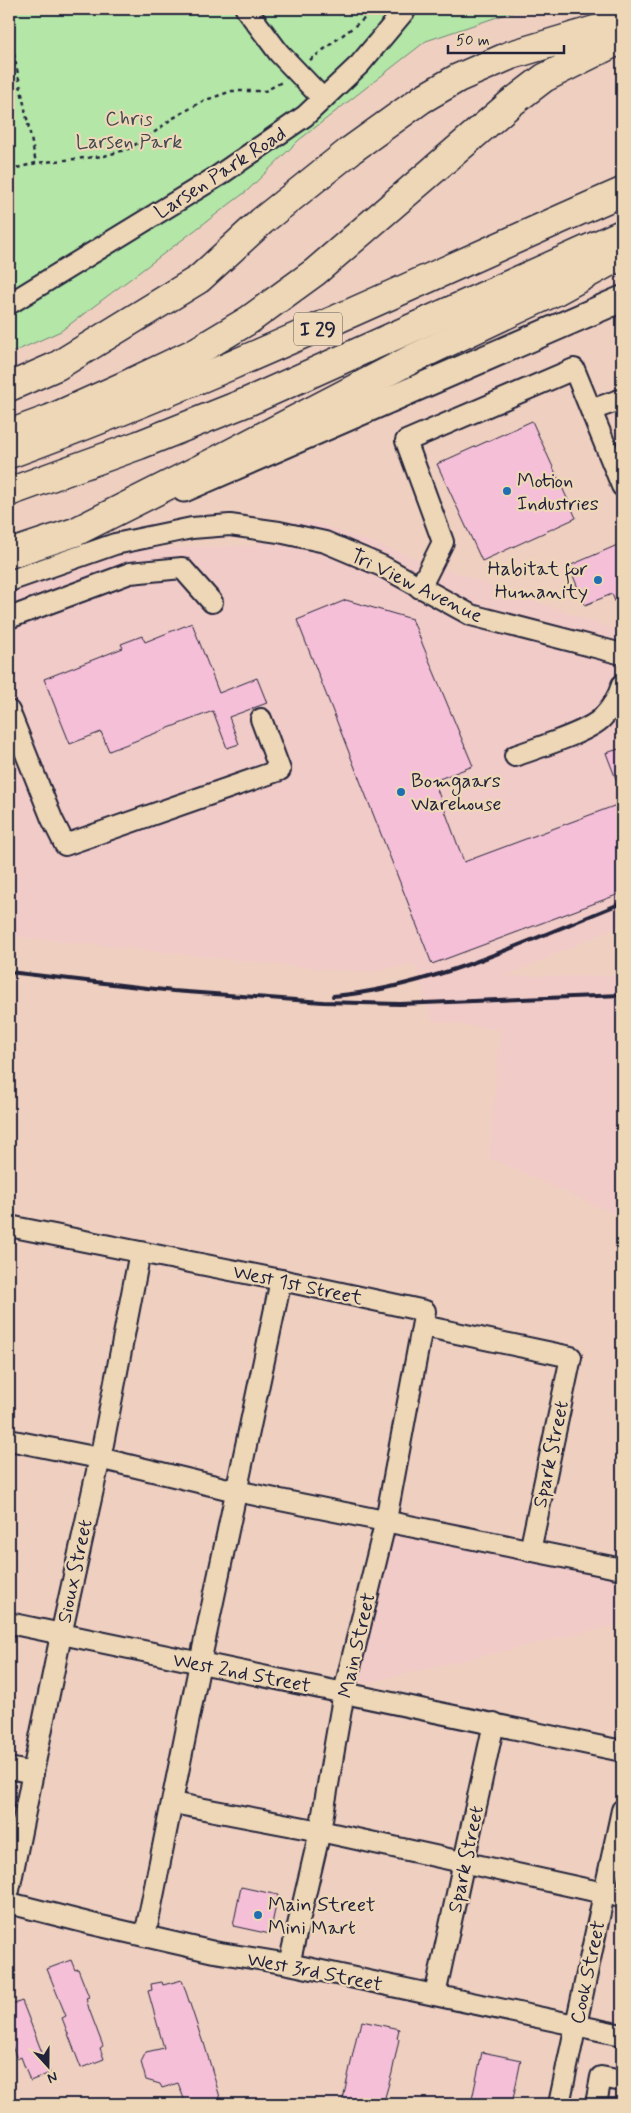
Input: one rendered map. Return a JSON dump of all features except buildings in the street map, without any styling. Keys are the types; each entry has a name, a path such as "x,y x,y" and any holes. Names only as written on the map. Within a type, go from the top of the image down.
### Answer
{"highway":[{"path":"9,387 57,366 199,279 262,221 351,150 422,99 458,78 511,55 622,22"},
{"path":"9,434 50,419 194,353 249,320 315,272 510,104 537,83 622,39"},
{"name":"I 29","path":"9,454 106,419 200,380 335,322 622,192"},
{"name":"I 29","path":"9,492 131,448 247,402 622,234"},
{"path":"9,554 75,532 414,358 556,291 622,256"}],"main road":[{"path":"75,532 228,472 622,299"}],"street":[{"path":"246,9 279,53 323,99"},
{"name":"Larsen Park Road","path":"9,304 257,150 305,116 360,64 406,9"},
{"path":"420,588 444,542 406,441 574,369 622,486"},
{"path":"591,410 622,398"},
{"name":"Tri View Avenue","path":"9,581 116,544 192,528 230,525 279,532 325,542 382,566 471,615 622,654"},
{"path":"9,618 130,573 182,568 212,602"},
{"path":"515,756 574,734 601,720 617,699 622,685"},
{"path":"9,710 52,819 65,845 280,770 261,719"},
{"name":"West 1st Street","path":"9,1226 426,1311 423,1326"},
{"name":"Sioux Street","path":"9,1890 140,1252"},
{"path":"145,1936 200,1663 281,1280"},
{"name":"Spark Street","path":"423,1326 571,1357 530,1551"},
{"name":"Main Street","path":"289,1964 320,1831 344,1692 386,1520 423,1326"},
{"path":"9,1440 99,1458 236,1491 386,1520 622,1570"},
{"name":"West 2nd Street","path":"9,1622 61,1635 622,1750"},
{"name":"Spark Street","path":"435,1996 494,1723"},
{"path":"9,1768 33,1772"},
{"path":"173,1803 320,1831 464,1864 613,1895"},
{"name":"Cook Street","path":"559,2104 575,2025 613,1895 622,1810"},
{"name":"West 3rd Street","path":"9,1903 214,1952 289,1964 622,2035"},
{"path":"596,2104 601,2077 622,2082"}],"path":[{"path":"9,170 36,163 104,156 128,149 202,101 232,91 265,91 298,72 310,60 377,9"},
{"path":"9,30 36,163"}],"shaded area":[{"path":"285,521 318,523 622,632 622,925 507,976 622,976 622,1218 489,1158 500,1030 432,1021 414,964 374,972 329,970 9,936 9,590 137,548 253,545"},
{"path":"392,1527 622,1577 622,1624 357,1685"}],"green space":[{"name":"Chris Larsen Park","path":"9,9 521,9 426,41 299,140 247,191 61,331 9,354"}],"railway":[{"path":"333,996 370,991 444,973 517,946 622,903"},
{"path":"9,972 173,991 323,1002 400,1004 622,995"}],"place":[{"name":"Motion Industries","path":"507,491"},
{"name":"Habitat for Humanity","path":"598,580"},
{"name":"Bomgaars Warehouse","path":"401,792"},
{"name":"Main Street Mini Mart","path":"258,1915"}]}
